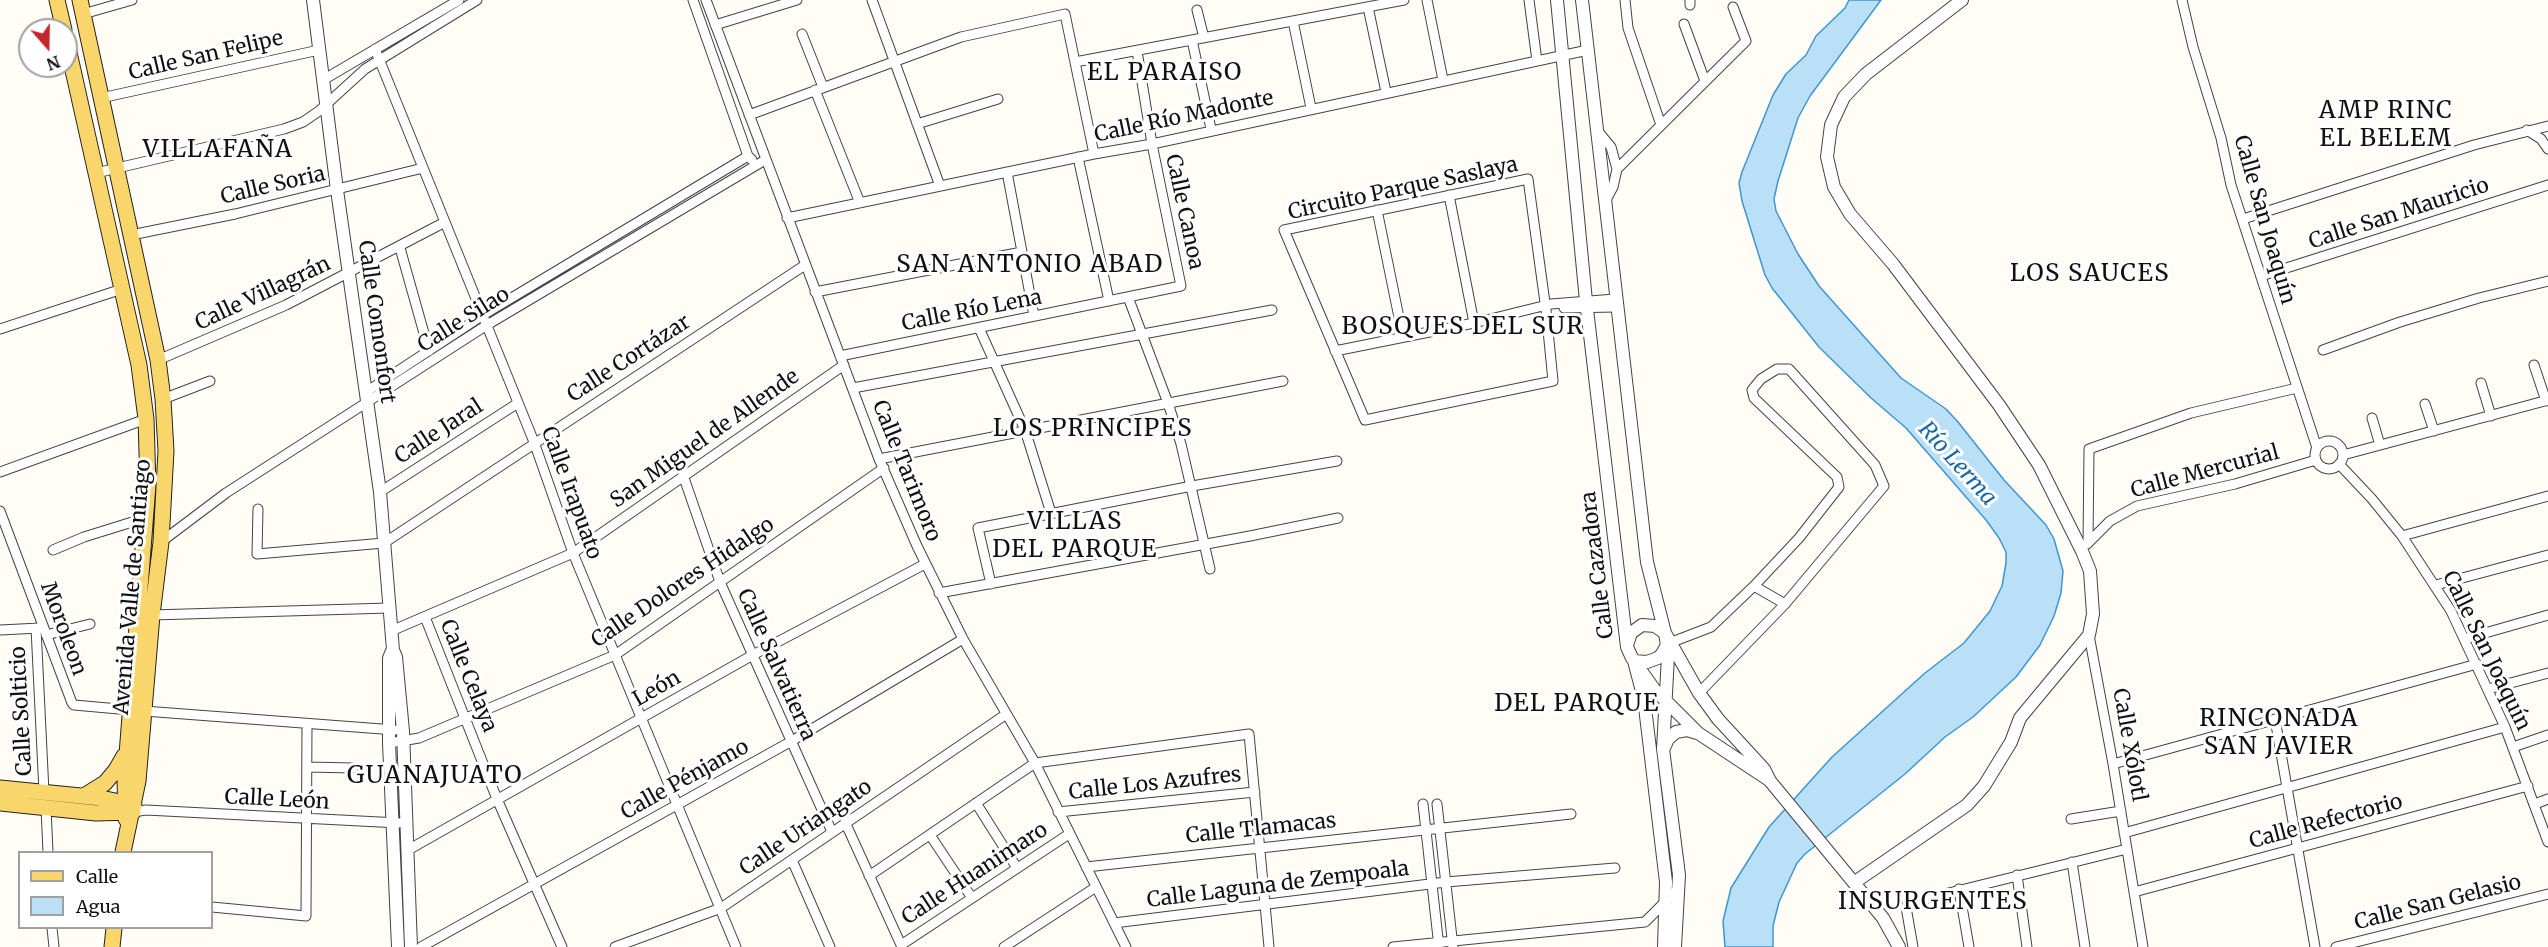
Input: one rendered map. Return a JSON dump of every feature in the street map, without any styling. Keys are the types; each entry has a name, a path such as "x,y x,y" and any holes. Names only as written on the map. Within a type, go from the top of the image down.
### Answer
{"main road":[{"path":"57,0 61,18"},
{"name":"Avenida Valle de Santiago","path":"81,7 158,360 163,399 166,451 161,542 137,710 128,738 131,811"},
{"name":"Avenida Valle de Santiago","path":"75,78 139,365 146,419 148,474 137,710 131,811 123,851"},
{"path":"0,803 84,796 99,788 111,777 124,755 128,738"},
{"path":"0,788 96,813 131,811"},
{"path":"84,796 131,811"},
{"path":"112,947 114,929"}],"street":[{"path":"81,7 132,0"},
{"name":"Calle Comonfort","path":"313,0 337,190 380,492 391,631 404,736 411,947"},
{"path":"96,173 294,126 311,117 326,104 377,54 459,0"},
{"path":"323,80 377,54 477,0"},
{"path":"693,0 748,156 758,162 765,160"},
{"name":"Calle Tarimoro","path":"706,0 881,463 925,564 963,639 1035,764 1126,947"},
{"path":"715,25 796,0"},
{"path":"872,0 940,186"},
{"path":"1075,62 1404,0"},
{"path":"1426,0 1443,81"},
{"path":"1529,0 1537,61"},
{"name":"Calle Cazadora","path":"1557,0 1586,304 1627,647 1634,661 1665,702 1698,733 1770,781"},
{"path":"1582,0 1647,562 1668,640 1663,749 1679,875 1675,947"},
{"path":"1625,0 1628,28 1661,125"},
{"name":"Calle Xólotl","path":"1962,0 1866,75 1844,97 1831,125 1827,156 1834,187 1850,214 1893,264 2005,413 2039,465 2085,547 2093,592 2093,614 2089,636 2143,947"},
{"name":"Calle San Joaquín","path":"2182,0 2193,47 2212,104 2242,219 2317,448"},
{"path":"1368,7 1386,92"},
{"path":"1617,169 1746,41 1733,7"},
{"path":"1197,10 1204,38"},
{"path":"749,115 894,61 995,27 1065,14 1094,154"},
{"path":"1293,21 1311,108"},
{"path":"1684,24 1705,81"},
{"path":"802,34 860,203"},
{"path":"1192,40 1211,129"},
{"name":"Calle San Felipe","path":"101,98 319,50"},
{"name":"Calle Río Madonte","path":"787,218 1078,157 1152,144 1211,129 1588,50"},
{"name":"Calle Canoa","path":"1137,51 1152,144 1181,286"},
{"name":"Calle Irapuato","path":"377,54 534,442 573,553 736,947"},
{"path":"917,124 998,99"},
{"path":"2242,219 2474,145 2548,126"},
{"path":"1597,130 1611,147 1617,169 1613,187 1605,202"},
{"path":"2527,130 2541,139 2548,149"},
{"name":"Calle Silao","path":"367,398 429,351 483,315 748,156"},
{"path":"1078,157 1109,301"},
{"name":"Calle Silao","path":"161,542 226,493 367,398 765,160"},
{"name":"Calle Soria","path":"130,235 337,190 423,168"},
{"path":"1007,172 1034,316"},
{"name":"Circuito Parque Saslaya","path":"1528,178 1552,381 1365,420 1284,230 1449,195 1528,178"},
{"name":"Calle San Mauricio","path":"2261,276 2548,185"},
{"path":"1449,195 1474,323"},
{"path":"1377,210 1403,337"},
{"name":"Calle Villagrán","path":"158,360 286,305 400,248 446,222"},
{"path":"400,248 429,351"},
{"path":"815,292 1022,252"},
{"name":"Calle Cortázar","path":"384,543 805,265"},
{"path":"2323,350 2400,322 2479,298 2548,281"},
{"name":"Calle Río Lena","path":"842,360 979,328 1181,286"},
{"path":"0,329 122,289"},
{"path":"1128,297 1168,403 1192,486 1210,569"},
{"path":"1335,351 1543,308 1616,303"},
{"path":"853,388 1272,310"},
{"path":"979,328 996,361 1025,430 1051,513"},
{"name":"San Miguel de Allende","path":"391,631 573,553 842,360"},
{"path":"2341,460 2341,448 2334,442 2324,442 2317,448 2316,460 2325,468 2334,468 2341,460 2380,445 2547,400 2534,365"},
{"path":"1664,947 1666,882 1644,699 1634,661 1647,662 1658,658 1668,640 1711,627 1754,586 1798,538 1839,487 1838,477 1754,398 1752,390 1761,379 1777,369 1789,369 1875,465 1884,486 1785,604 1699,693"},
{"path":"163,399 210,381"},
{"name":"Calle Dolores Hidalgo","path":"389,743 404,736 465,718 615,655 720,582 881,463 1025,430 1283,381"},
{"path":"2481,383 2491,416"},
{"path":"2085,547 2089,449 2191,413 2297,388"},
{"name":"Calle Jaral","path":"380,492 518,403"},
{"path":"2425,404 2434,431"},
{"path":"2372,418 2380,445"},
{"path":"0,472 146,419"},
{"name":"Calle Mercurial","path":"2085,547 2110,521 2137,506 2235,484 2316,460"},
{"name":"Calle San Joaquín","path":"2341,460 2402,536 2436,585 2477,664 2505,727 2548,842"},
{"path":"991,584 978,528 1192,486 1337,461"},
{"name":"Calle Salvatierra","path":"683,475 720,582 751,656 832,832"},
{"path":"2402,536 2548,496"},
{"path":"258,509 257,554 384,543"},
{"name":"Moroleon","path":"0,511 42,631 72,703 137,710"},
{"path":"52,550 94,533 145,518"},
{"path":"939,593 1338,518"},
{"path":"2436,585 2548,555"},
{"name":"León","path":"408,850 751,656 925,564"},
{"path":"1754,586 1785,604"},
{"path":"152,615 390,608"},
{"path":"2464,639 2548,615"},
{"name":"Calle Celaya","path":"425,617 497,799 536,883 562,947"},
{"path":"0,630 42,631 90,624"},
{"path":"1627,647 1631,633 1642,625 1655,626 1668,640 1699,693 1718,719 1764,769 1770,781 1855,882 1883,918 1899,947"},
{"name":"Calle Solticio","path":"42,631 48,851"},
{"path":"1855,882 1967,805 1999,765 2020,718 2089,636"},
{"name":"Calle Pénjamo","path":"421,947 790,742 963,639"},
{"name":"Calle Comonfort","path":"393,650 388,658 389,743 398,947"},
{"path":"2113,764 2477,664"},
{"path":"2488,689 2548,673"},
{"name":"Calle Dolores Hidalgo","path":"137,710 390,729 404,736"},
{"name":"Calle Uriangato","path":"615,947 632,944 721,908 1005,715"},
{"path":"2275,719 2315,947"},
{"path":"213,907 306,916 307,724"},
{"path":"2124,833 2505,727"},
{"path":"1663,749 1668,739 1676,732 1687,730 1698,733"},
{"path":"869,876 1035,764 1249,734 1269,947"},
{"path":"2513,747 2548,735"},
{"path":"307,767 354,768"},
{"name":"Calle Refectorio","path":"2134,892 2528,786"},
{"name":"Calle Los Azufres","path":"1058,812 1255,792"},
{"path":"2535,804 2548,799"},
{"path":"976,803 1017,868"},
{"path":"1423,804 1438,944"},
{"path":"1437,804 1452,944"},
{"name":"Calle León","path":"131,811 407,824"},
{"path":"2072,819 2121,811"},
{"name":"Calle Tlamacas","path":"1086,867 1571,814"},
{"path":"845,822 902,946"},
{"name":"Calle Huanimaro","path":"902,946 1069,834"},
{"path":"930,835 972,898"},
{"path":"1913,947 1906,907 1908,903 2127,849"},
{"path":"792,860 830,947"},
{"path":"2072,862 2085,947"},
{"name":"Calle Laguna de Zempoala","path":"1114,922 1446,882 1615,868"},
{"path":"2017,875 2027,947"},
{"path":"1004,947 1096,887"},
{"path":"1393,947 1452,944 1645,922 1678,889"},
{"path":"1959,889 1969,947"},
{"name":"Calle San Gelasio","path":"2336,947 2548,894"},
{"path":"52,929 54,947"}],"water":[{"name":"Río Lerma","path":"1849,0 1881,0 1810,96 1798,118 1778,181 1774,199 1776,211 1798,254 1819,286 1901,378 1946,409 2004,480 2046,525 2054,539 2063,571 2061,593 2054,616 2040,645 2016,677 1973,717 1945,737 1905,774 1805,854 1797,863 1779,902 1773,926 1773,947 1725,947 1723,921 1731,888 1769,827 1832,757 1925,673 1964,643 1990,611 2002,586 2006,563 2006,552 1986,520 1906,428 1871,398 1819,347 1772,288 1765,275 1742,201 1739,183 1742,172 1773,95 1786,74 1806,55 1816,36 1845,8"}],"district":[{"name":"EL PARAISO","path":"1165,73"},
{"name":"AMP RINC EL BELEM","path":"2386,125"},
{"name":"VILLAFAÑA","path":"218,150"},
{"name":"SAN ANTONIO ABAD","path":"1030,265"},
{"name":"LOS SAUCES","path":"2090,274"},
{"name":"BOSQUES DEL SUR","path":"1463,327"},
{"name":"LOS PRINCIPES","path":"1093,429"},
{"name":"VILLAS DEL PARQUE","path":"1075,536"},
{"name":"DEL PARQUE","path":"1577,704"},
{"name":"RINCONADA SAN JAVIER","path":"2279,733"},
{"name":"GUANAJUATO","path":"435,776"},
{"name":"INSURGENTES","path":"1933,902"}]}
